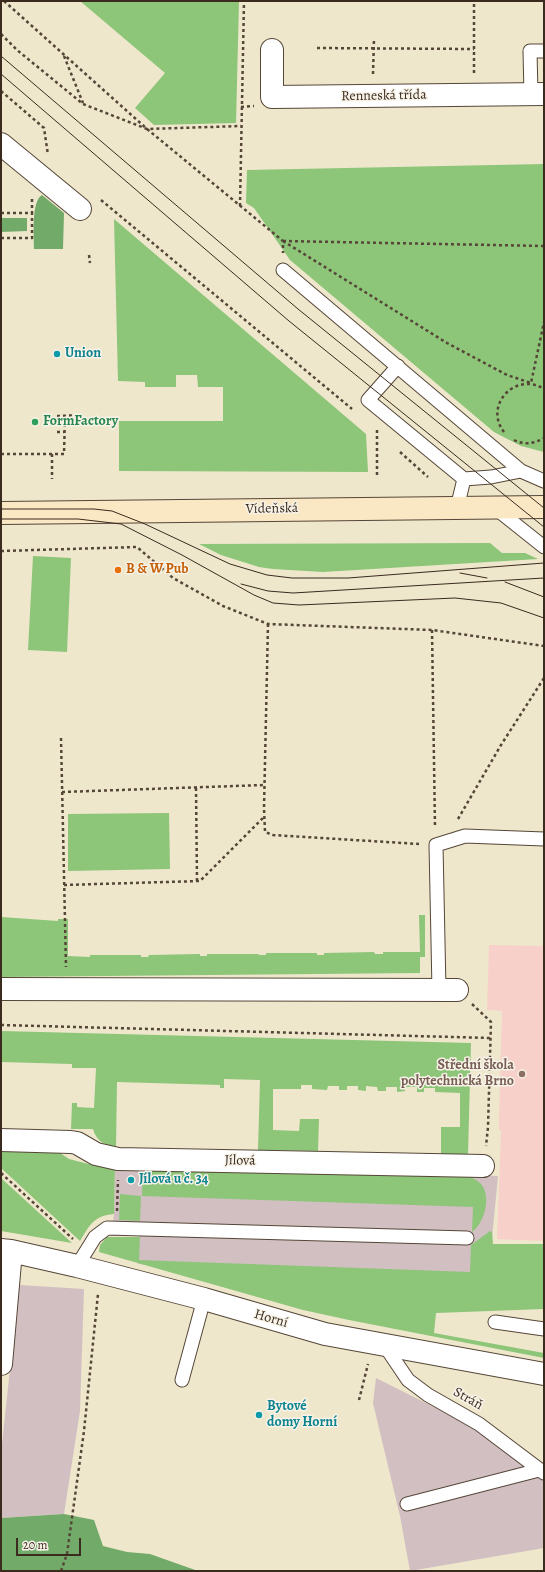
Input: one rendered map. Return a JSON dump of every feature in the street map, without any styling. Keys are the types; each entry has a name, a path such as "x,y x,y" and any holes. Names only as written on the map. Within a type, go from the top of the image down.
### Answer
{"main road":[{"name":"Vídeňská","path":"1,513 544,507"}],"street":[{"name":"Renneská třída","path":"272,50 272,97 537,94"},
{"path":"1,144 80,209"},
{"path":"1,989 448,990"},
{"name":"Jílová","path":"1,1140 71,1142 77,1143 96,1154 118,1159 483,1166"},
{"path":"2,1351 6,1250"},
{"name":"Horní","path":"6,1250 77,1266 204,1299 325,1334 544,1374"}],"lane":[{"path":"537,94 530,51 544,50"},
{"path":"283,270 521,471 544,481"},
{"path":"398,366 368,400 464,479 491,477 521,471"},
{"path":"456,508 464,479"},
{"path":"495,507 544,546"},
{"path":"448,990 436,845 465,836 544,839"},
{"path":"77,1266 95,1237 100,1231 107,1228 468,1238"},
{"path":"182,1380 204,1299"},
{"path":"495,1322 544,1329"},
{"name":"Stráň","path":"385,1346 408,1380 428,1395 479,1424 542,1472"},
{"path":"407,1504 542,1472"}],"path":[{"path":"4,1 147,129 283,241 447,343 507,375 544,389"},
{"path":"240,207 244,1"},
{"path":"474,1 474,78"},
{"path":"1,34 17,50 83,104 147,129 241,126"},
{"path":"373,96 374,39"},
{"path":"317,48 474,49"},
{"path":"64,55 83,104"},
{"path":"1,91 44,128 49,159"},
{"path":"1,238 32,238 32,192"},
{"path":"99,198 352,409"},
{"path":"1,214 32,213"},
{"path":"283,241 544,246"},
{"path":"283,241 283,270"},
{"path":"89,255 90,263"},
{"path":"531,383 542,341 544,322"},
{"path":"508,436 498,422 498,404 503,395 511,388 520,384 531,383"},
{"path":"57,416 81,415"},
{"path":"1,454 64,454 65,416"},
{"path":"377,476 377,429 387,416"},
{"path":"57,432 64,432"},
{"path":"511,439 523,443 531,443 544,438"},
{"path":"52,454 52,479"},
{"path":"1,550 137,547 173,578 223,606 268,624 432,630 544,646"},
{"path":"268,624 264,785 265,832 273,835 436,845 432,630"},
{"path":"458,820 501,744 544,678"},
{"path":"61,738 66,972"},
{"path":"62,792 264,785"},
{"path":"196,788 198,881"},
{"path":"64,885 200,881 264,817"},
{"path":"483,1166 488,1127 492,1022 484,1015"},
{"path":"1,1026 491,1038"},
{"path":"117,1228 118,1159"},
{"path":"1,1173 76,1242"},
{"path":"61,1571 67,1554 84,1431 100,1272"}],"shaded area":[{"name":"Střední škola polytechnická Brno","path":"489,945 544,946 544,1241 497,1239 501,1130 499,1130 499,1119 502,1011 487,1010"},
{"path":"115,1163 498,1176 487,1290 138,1264 139,1236 111,1236 114,1214"},
{"path":"19,1285 84,1289 80,1411 64,1514 1,1518 1,1453"},
{"path":"376,1378 448,1414 506,1447 544,1479 544,1548 410,1571 400,1516 373,1403"}],"green space":[{"path":"80,1 239,1 236,123 154,125 135,108 165,73"},
{"path":"544,164 544,452 521,446 494,432 290,260 254,208 246,203 247,170"},
{"path":"42,195 64,213 63,249 34,249 36,204"},
{"path":"1,218 27,218 27,231 1,232"},
{"path":"114,219 366,434 368,472 119,471 119,421 223,421 223,387 198,387 197,375 176,375 176,387 145,387 145,382 118,381"},
{"path":"490,543 502,553 525,553 538,559 323,572 259,567 221,555 199,544"},
{"path":"33,556 71,558 67,652 28,650"},
{"path":"169,813 170,869 68,871 68,814"},
{"path":"419,915 425,915 425,957 420,957 420,973 1,977 1,917 58,921 58,919 68,919 68,956 90,957 90,955 141,955 141,957 148,957 149,955 200,954 200,956 207,956 207,954 266,955 266,953 317,953 317,955 324,955 324,953 374,952 375,954 383,954 383,952 420,952"},
{"path":"1,1031 471,1043 468,1154 441,1154 441,1127 460,1127 460,1093 435,1092 435,1088 424,1088 424,1092 417,1092 417,1087 405,1087 405,1091 397,1092 397,1087 386,1087 386,1091 378,1091 377,1087 366,1086 366,1091 358,1090 358,1086 347,1086 347,1090 339,1090 339,1086 328,1086 327,1090 312,1089 312,1085 301,1085 301,1089 273,1089 273,1130 299,1131 300,1119 319,1119 318,1151 258,1150 260,1080 224,1079 224,1088 220,1088 220,1085 117,1082 116,1146 104,1144 98,1139 93,1129 71,1129 72,1103 77,1103 77,1107 94,1108 96,1068 72,1068 72,1064 1,1062"},
{"path":"1,1147 57,1151 69,1159 96,1166 115,1163 114,1214 101,1217 93,1222 80,1241 1,1168"},
{"path":"143,1167 471,1177 479,1182 483,1187 486,1195 486,1207 482,1219 472,1232 473,1207 142,1196"},
{"path":"1,1178 72,1243 1,1231"},
{"path":"120,1194 141,1196 140,1221 119,1220"},
{"path":"490,1231 492,1232 493,1244 544,1244 544,1309 436,1313 434,1333 544,1353 544,1358 303,1310 99,1252 100,1245 107,1237 140,1237 139,1260 470,1272 471,1245"},
{"path":"64,1514 94,1520 103,1546 127,1552 150,1554 198,1571 1,1571 1,1518"}],"tram line":[{"path":"1,56 298,309 544,508"},
{"path":"1,74 289,321 544,527"},
{"path":"1,509 94,509 112,511 145,524 230,564 267,575 292,578 348,578 544,563"},
{"path":"1,519 78,519 121,524 182,555 254,595 273,603 299,605 455,598 501,603 544,618"},
{"path":"460,573 487,578"},
{"path":"241,584 268,591 293,593 544,578"},
{"path":"505,582 544,597"}],"place":[{"name":"Union","path":"57,354"},
{"name":"FormFactory","path":"35,422"},
{"name":"B & W Pub","path":"118,570"},
{"name":"Střední škola polytechnická Brno","path":"522,1074"},
{"name":"Jílová u č. 34","path":"131,1180"},
{"name":"Bytové domy Horní","path":"259,1415"}]}
